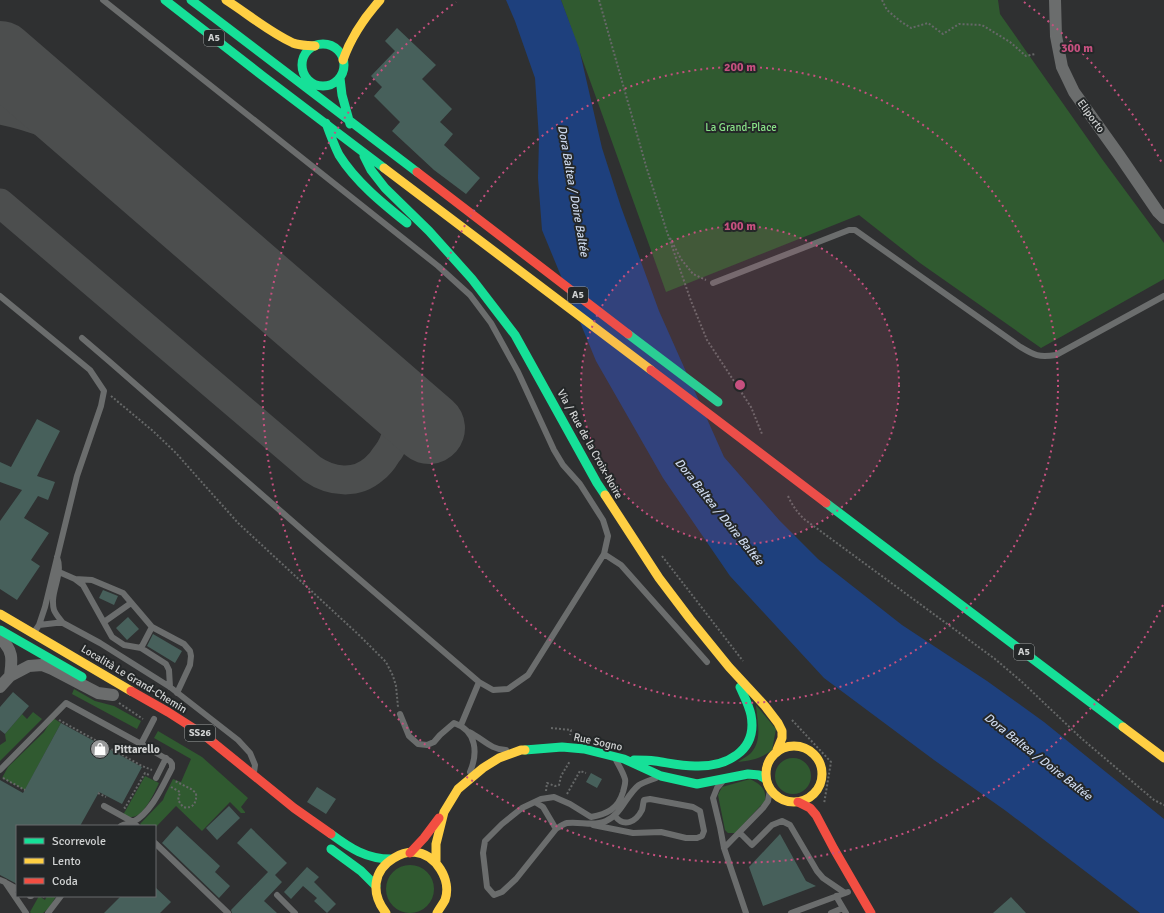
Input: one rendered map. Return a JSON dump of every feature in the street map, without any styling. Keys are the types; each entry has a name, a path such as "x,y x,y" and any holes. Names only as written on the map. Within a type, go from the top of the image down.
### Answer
{"main road":[{"name":"A5","path":"165,0 264,77 1164,758"},
{"name":"A5","path":"191,0 726,409"},
{"path":"226,0 268,28 294,43 314,46 326,44 330,45 339,51 344,60"},
{"path":"268,28 299,61 306,78 315,85 330,85 340,78 344,70 344,60 349,44 357,30 380,0"},
{"path":"330,45 369,13"},
{"path":"302,67 303,57 314,46"},
{"name":"Via / Rue de la Croix-Noire","path":"340,78 342,95 349,122 371,170 385,188 429,231 454,259 481,290 515,335 596,483 659,578 729,667 765,706 778,723 782,731 782,738 774,753"},
{"name":"Via / Rue de la Croix-Noire","path":"315,85 322,114 332,140 344,162 366,189 394,213 454,259"},
{"name":"Località Le Grand-Chemin","path":"0,614 168,712 204,735 294,808 358,852 380,859 391,859 402,854 410,853"},
{"path":"0,630 116,697"},
{"name":"Via / Rue de la Croix-Noire","path":"707,639 789,720"},
{"path":"624,759 649,760 687,766 703,766 724,762 740,754 746,746 751,734 753,723 750,708 729,667"},
{"path":"798,736 806,748"},
{"path":"816,815 814,800 820,785 822,768 813,753 806,748 799,745 784,747 774,753 766,767 766,779 770,790 785,801 798,802 805,805 816,815 871,913"},
{"name":"Rue Sogno","path":"410,853 424,838 444,812 458,789 482,768 499,758 521,750 562,747 584,749 624,759 660,776 697,784 748,774 759,775 766,779"},
{"name":"Rue Sogno","path":"636,760 672,772 691,774 717,773 754,764 774,753"},
{"path":"798,802 816,792"},
{"name":"Rue Sogno","path":"436,862 436,844 444,812"},
{"path":"322,843 364,873 376,886"},
{"path":"410,853 423,855 436,862 442,870 447,891 443,909 437,913"},
{"path":"383,911 378,901 376,886 380,871 391,859"}],"street":[{"name":"Eliporto","path":"1055,0 1056,36 1062,67 1074,92 1158,212 1164,218"},
{"path":"0,638 9,649 12,658 10,676"},
{"path":"0,687 10,676 29,666 42,665 98,693 116,697"}],"lane":[{"path":"82,338 478,682 493,690 508,689 528,675 604,554 608,536 603,520 580,484 563,465 554,450 518,372 491,323 470,295 438,266 103,0"},
{"path":"713,283 849,230 855,230 1019,346 1033,355 1045,357 1056,356 1164,296"},
{"path":"0,296 90,370 104,391 101,406 77,476 45,607 39,625 34,633"},
{"path":"604,554 621,566 707,662"},
{"path":"57,557 60,563 52,602 55,612 63,623"},
{"path":"59,572 75,579 83,585 112,637 124,645 141,648 166,664 169,670 170,687"},
{"path":"75,579 92,580 123,593 152,627 184,644 190,650 190,665 177,692"},
{"path":"104,622 131,602"},
{"path":"39,625 56,622 63,623 100,643 170,687 242,744 250,753 255,765 254,776"},
{"path":"141,648 152,627"},
{"path":"462,725 478,682"},
{"path":"0,770 66,703 166,758 172,764 172,768 159,794 135,824"},
{"path":"400,714 409,736 418,744 427,745 434,742 454,723 462,725 469,732 489,745 501,750 521,750"},
{"path":"141,744 154,720"},
{"path":"465,783 474,762 475,754 475,746 469,732"},
{"path":"614,757 622,770 625,781 622,796 615,807 604,814 591,817 554,797 541,799 522,808 502,824 485,841 483,853 487,887 494,895 502,892 516,879 556,829 566,824 578,823 593,825 633,833 661,832 686,838 697,838 702,836 704,831 700,811 693,807 650,798 644,800 642,810 634,821 628,823 622,822 615,816"},
{"path":"155,776 166,758"},
{"path":"593,825 605,822 615,816 631,793 640,785 660,776"},
{"path":"709,794 725,779"},
{"path":"697,784 709,794 744,912"},
{"path":"724,848 763,808 768,800 770,790"},
{"path":"535,802 543,807 556,829"},
{"path":"104,806 135,824"},
{"path":"740,833 752,845 772,825 782,821 790,826 817,871 823,878 845,893"},
{"path":"122,825 135,824"},
{"path":"156,844 228,913"},
{"path":"3,881 16,888"},
{"path":"3,881 26,913"},
{"path":"791,913 857,888"},
{"path":"277,895 295,913"},
{"path":"831,913 845,911 836,896"},
{"path":"48,913 60,897"}],"path":[{"path":"599,0 646,166 691,301 707,340 751,407 762,435"},
{"path":"882,0 887,10 911,28 928,23 942,34 960,24 982,25 1010,42 1026,56 1035,54"},
{"path":"667,232 681,259 693,274 713,283"},
{"path":"104,391 153,431 176,453 238,523 386,662 393,676 400,714"},
{"path":"787,492 791,502 804,519 994,658 1022,682 1081,738 1154,800 1164,805"},
{"path":"660,554 744,662"},
{"path":"53,717 142,766 155,776"},
{"path":"789,720 831,762 823,811 816,815"},
{"path":"563,801 580,771 586,773"},
{"path":"118,804 125,808 144,773 155,776"},
{"path":"0,776 24,790"},
{"path":"168,777 192,789 196,793 196,802 193,806 188,808 183,807 178,800 180,792 170,787"},
{"path":"98,793 112,801"}],"green space":[{"name":"La Grand-Place","path":"561,0 998,0 1000,14 1102,159 1164,243 1164,279 1041,348 920,263 859,215 666,292"},
{"path":"74,689 95,701 114,706 141,721 137,729 72,694"},
{"path":"756,705 776,729 772,750 756,759 738,762 751,753 757,742 758,730"},
{"path":"33,712 42,719 0,761 0,745 6,741 5,734 22,714 27,719"},
{"path":"53,718 61,723 25,790 2,778 8,767 44,732"},
{"path":"158,731 202,757 248,798 241,807 245,813 241,813 230,802 202,831 176,806 156,827 156,825 141,825 140,824 163,800 173,779 181,782 191,759 154,738"},
{"path":"793,758 803,761 808,766 811,776 808,786 803,791 793,794 783,791 778,786 775,776 778,766 783,761"},
{"path":"145,776 159,783 151,799 144,810 135,817 123,815"},
{"path":"750,779 762,787 765,793 765,801 735,833 728,833 725,830 718,795 722,787"},
{"path":"405,865 415,865 427,872 434,884 434,894 427,906 415,913 405,913 397,909 390,902 386,894 386,884 390,876 397,869"},
{"path":"38,897 45,900 46,897 55,897 50,907 43,913 30,912"}],"water":[{"name":"Dora Baltea / Doire Baltée","path":"506,0 561,0 579,48 602,148 621,207 659,311 724,457 780,521 818,559 902,625 987,681 1044,722 1164,819 1164,913 1140,913 1006,811 934,760 824,678 730,576 663,478 596,361 542,230 538,178 539,139 535,78"}],"building":[{"path":"397,28 436,65 422,79 452,109 440,122 453,134 444,145 480,178 466,194 434,170 392,131 400,122 374,96 382,87 371,76 395,51 385,41"},
{"path":"37,419 60,431 37,476 55,482 48,500 38,496 24,518 49,533 31,560 40,566 17,600 0,589 0,521 22,490 0,482 0,462 11,467"},
{"path":"103,590 118,596 114,605 99,598"},
{"path":"128,617 139,629 127,640 116,628"},
{"path":"153,634 182,651 175,663 147,646"},
{"path":"13,692 29,706 5,734 0,730 0,707"},
{"path":"61,723 142,767 122,804 99,792 81,825 16,825 16,883 0,875 0,780 23,793"},
{"path":"591,773 602,779 597,788 586,782"},
{"path":"317,787 336,799 326,814 307,802"},
{"path":"229,806 240,818 217,840 206,828"},
{"path":"177,826 220,866 215,872 230,886 219,898 162,843"},
{"path":"251,828 287,863 275,875 282,882 264,901 277,913 232,913 231,910 268,872 237,843"},
{"path":"780,834 806,881 816,886 763,906 749,867"},
{"path":"307,867 319,877 314,882 336,904 327,913 314,901 317,898 303,886 291,899 284,892"},
{"path":"156,888 171,902 160,913 104,913 120,897 156,897"},
{"path":"1011,897 1026,913 993,913"}],"taxiway":[{"path":"0,104 10,96 14,85 14,79 10,67 6,62"},
{"path":"0,110 42,122 108,150"},
{"path":"0,203 312,469 327,477 343,480 359,478 376,467 390,450 395,439 397,426 395,408 391,400 375,381"}],"runway":[{"path":"0,57 429,428"}],"traffic: fast":[{"path":"165,0 384,168"},
{"path":"191,0 417,172"},
{"path":"319,44 327,44 335,47 341,53 344,65 341,77 335,83 327,86 319,86 311,83 305,77 302,69 302,61 305,53 311,47 319,44"},
{"path":"340,78 342,95 350,124"},
{"path":"326,123 339,155 353,174 379,200 407,223"},
{"path":"364,156 371,170 385,188 429,231 472,279 515,335 605,495"},
{"path":"628,334 718,402"},
{"path":"826,503 1123,727"},
{"path":"0,630 82,677"},
{"path":"634,760 685,766 706,766 717,764 737,755 744,748 749,739 752,728 750,711 740,687"},
{"path":"525,750 562,747 584,749 624,759 661,776 697,784 748,774 759,775 766,779"},
{"path":"331,834 345,844 366,855 391,859"},
{"path":"331,849 361,871 376,886"}],"traffic: slow":[{"path":"226,0 284,39 296,44 315,46"},
{"path":"343,60 358,28 380,0"},
{"path":"384,168 651,370"},
{"path":"605,495 659,578 690,619 729,667 765,706 778,723 782,731 782,738 777,750"},
{"path":"0,614 131,691"},
{"path":"1123,727 1164,758"},
{"path":"788,746 800,746 810,750 818,758 822,768 822,774 822,780 818,790 810,798 800,802 788,802 778,798 770,790 766,780 766,768 770,758 778,750 788,746"},
{"path":"436,862 436,844 444,812 458,789 483,768 499,758 525,750"},
{"path":"386,913 381,906 376,891 378,876 381,869 387,863 399,855 408,852 422,854 429,858 440,869 444,877 447,892 445,900 437,913"}],"traffic: jam":[{"path":"417,172 628,334"},
{"path":"651,370 826,503"},
{"path":"131,691 204,735 294,808 331,834"},
{"path":"798,802 810,808 816,815 871,913"},
{"path":"410,853 424,838 439,818"}],"place":[{"name":"Pittarello","path":"100,749"}]}
